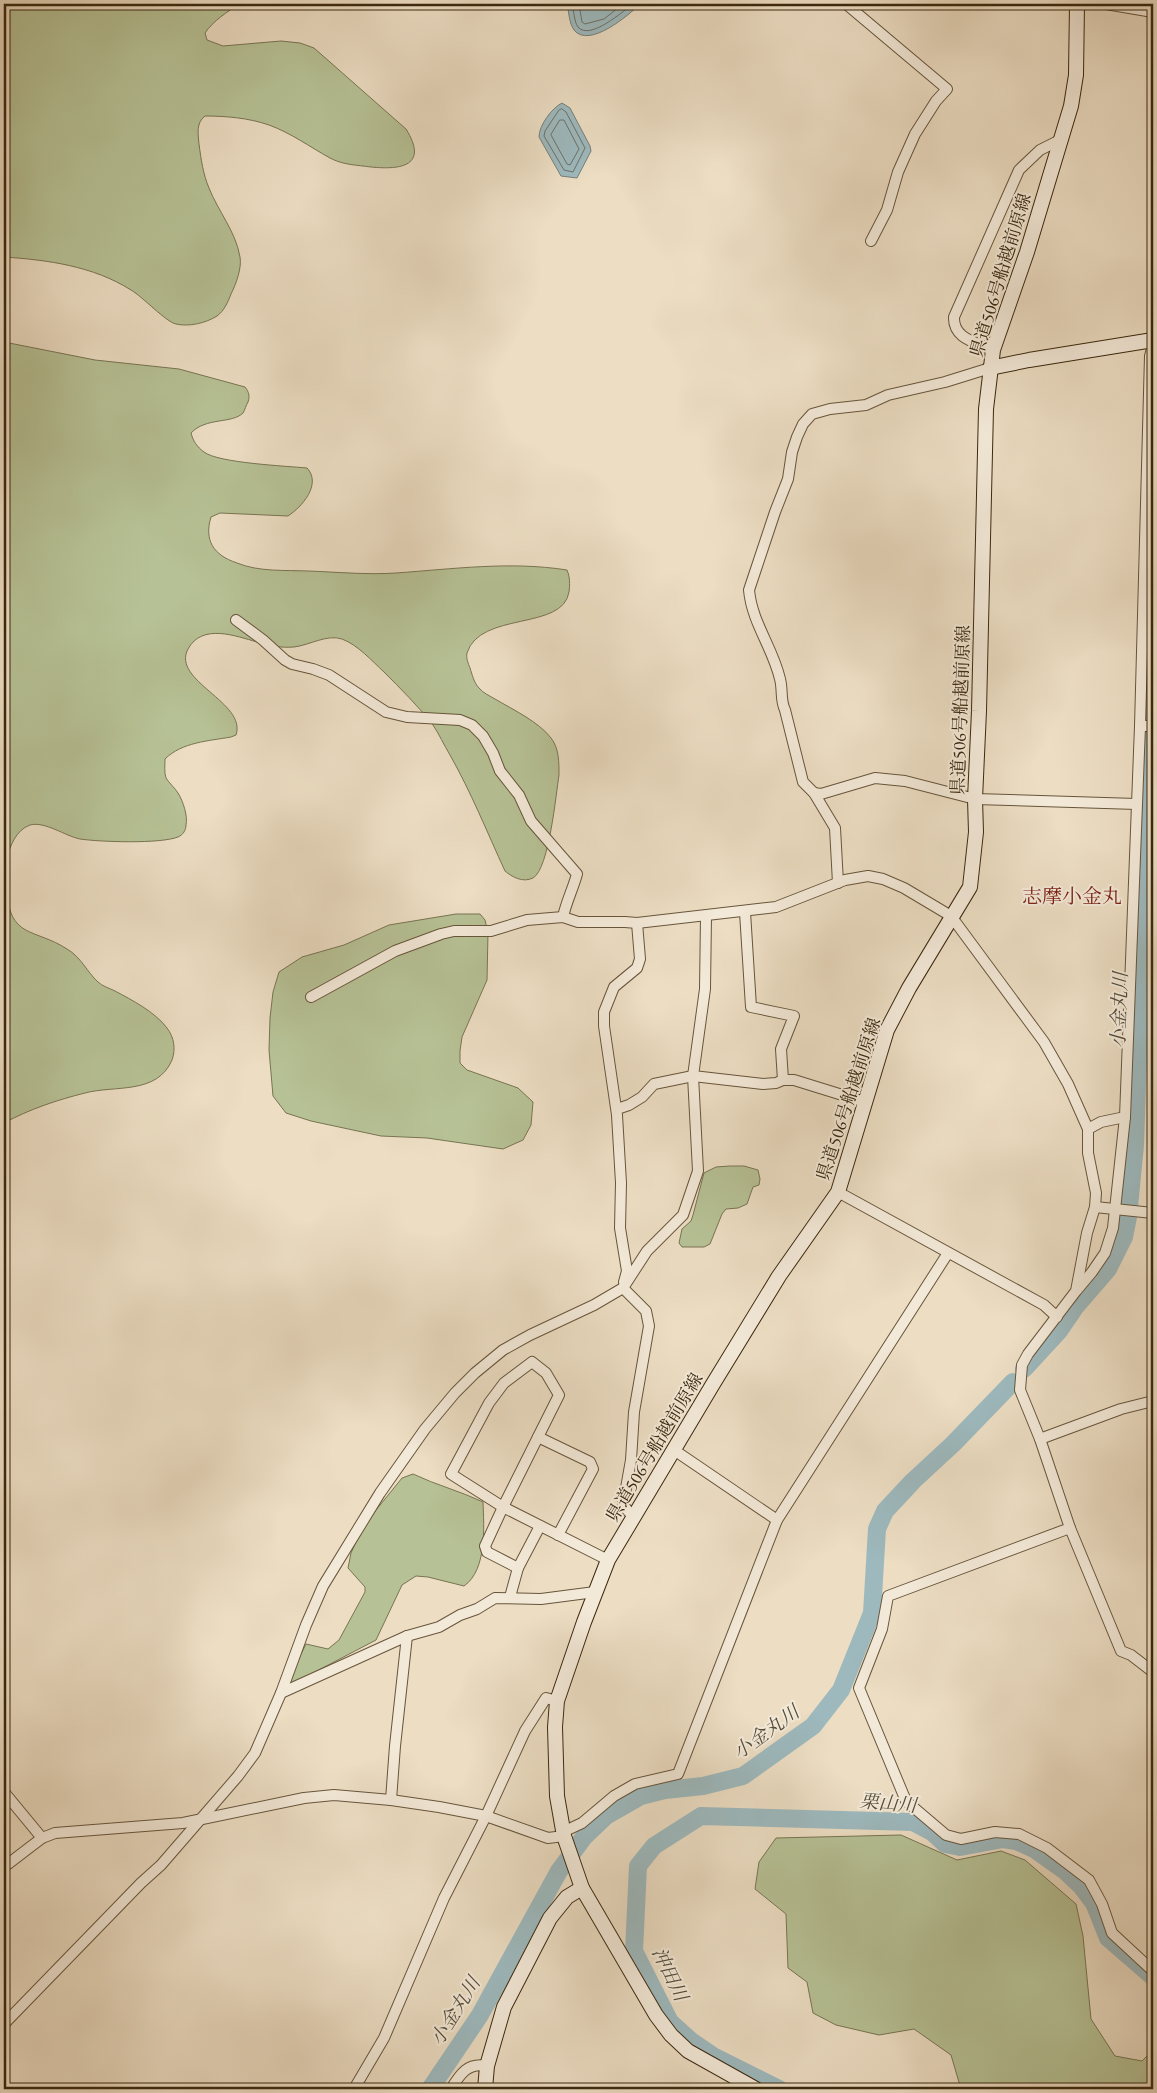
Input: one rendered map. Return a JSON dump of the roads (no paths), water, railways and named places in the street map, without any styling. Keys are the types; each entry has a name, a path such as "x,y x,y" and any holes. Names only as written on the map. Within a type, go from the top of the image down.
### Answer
{"main road":[{"name":"県道506号船越前原線","path":"752,2088 688,2051 671,2035 656,2015 582,1888 564,1834 557,1796 555,1728 557,1701 594,1592 608,1560 780,1276 838,1192 887,1030 909,988 970,888 976,832 975,799 979,711 986,409 990,368 993,350 1027,252 1071,106 1076,75 1077,4"},
{"path":"990,368 1153,340"},
{"path":"485,2089 487,2066 504,2007 550,1918 567,1897 582,1888"}],"street":[{"path":"846,4 947,89 936,101 915,134 898,172 887,210 872,241"},
{"path":"1106,4 1153,12"},
{"path":"993,350 960,336 955,329 954,317 1018,170 1040,150 1052,142 1062,139"},
{"path":"1153,345 1150,356 1140,726 1125,1117 1113,1228 1105,1253 1028,1354 1022,1365 1020,1390 1040,1440 1070,1528 1121,1651 1131,1655 1153,1672"},
{"path":"838,883 835,828 814,793 803,782 785,710 781,704 781,680 772,655 758,628 750,604 749,590 788,479 792,452 797,437 803,424 812,414 820,411 866,405 888,395 945,382 990,368"},
{"path":"236,620 292,664 329,675 386,712 407,717 460,720 472,725 483,736 493,753 500,771 519,795 531,821 577,874 574,886 565,905 563,917"},
{"path":"1140,726 1153,726"},
{"path":"814,793 821,794 875,778 905,782 975,799 1137,804"},
{"path":"310,998 368,965 419,941 454,931 491,930 527,920 563,917 578,922 625,922 638,924 745,912 776,907 838,883 868,876 904,888 952,916 1044,1042 1068,1084 1088,1129 1088,1153 1096,1193 1095,1207 1087,1233 1076,1291"},
{"path":"745,912 751,1007 794,1016 781,1049 783,1080"},
{"path":"4,2024 160,1865 255,1753 323,1586 380,1493 424,1429 462,1386 504,1350 524,1338 594,1305 623,1288 647,1252 683,1215 698,1171 693,1076 705,989 706,916"},
{"path":"623,1288 627,1271 620,1228 621,1183 616,1109 604,1026 604,1012 614,987 637,968 640,959 638,924"},
{"path":"616,1109 629,1106 642,1097 654,1084 693,1076 763,1084 776,1084 783,1080 794,1080 865,1102"},
{"path":"1088,1129 1101,1122 1125,1117"},
{"path":"838,1192 1044,1305 1057,1317"},
{"path":"1095,1207 1153,1213"},
{"path":"4,1867 42,1838 55,1833 198,1821 304,1798 334,1795 391,1800 486,1816 548,1838 564,1834 582,1823 614,1796 635,1784 678,1774 777,1520 948,1254"},
{"path":"623,1288 646,1311 649,1326 634,1412 631,1460 623,1505 634,1518"},
{"path":"518,1568 487,1552 485,1546 503,1507 559,1395 546,1373 532,1362 504,1383 489,1403 451,1474 503,1507 608,1560"},
{"path":"1040,1440 1121,1410 1153,1401"},
{"path":"538,1437 590,1462 592,1469 558,1535"},
{"path":"674,1450 777,1520"},
{"path":"510,1597 518,1568 540,1526"},
{"path":"1070,1528 888,1596 882,1629 859,1688 906,1801 946,1835 962,1839 995,1832 1019,1834 1047,1848 1089,1880 1102,1904 1112,1933 1153,1971"},
{"path":"281,1693 407,1636 439,1627 495,1598 541,1599 594,1592"},
{"path":"391,1800 407,1636"},
{"path":"354,2089 384,2038 444,1898 486,1816 525,1731 546,1698 557,1701"},
{"path":"4,1792 42,1838"},
{"path":"450,2089 459,2076 469,2067 478,2064 487,2066"}],"water":[{"path":"567,4 640,4 618,22 599,33 589,36 581,35 574,30 570,21"},
{"path":"562,103 570,108 591,151 577,178 561,176 539,137 541,127 547,117"}],"waterway":[{"name":"小金丸川","path":"1024,1369 1059,1331 1076,1306 1108,1269 1124,1237 1128,1217 1135,1145 1153,617"},
{"name":"小金丸川","path":"430,2089 480,2015 559,1871 584,1837 606,1816 641,1796 665,1790 703,1786 743,1776 813,1726 841,1690 872,1613 877,1529 885,1511 1013,1382"},
{"name":"栗山川","path":"779,2089 713,2056 691,2041 670,2022 634,1951 638,1866 654,1846 701,1816 913,1822 932,1832 945,1844 960,1847 1003,1839 1016,1841 1034,1849 1065,1871 1081,1886 1094,1903 1108,1938 1153,1977"}],"district":[{"name":"志摩小金丸","path":"1072,896"}],"water label":[{"name":"沖田川","path":"670,1974"}]}
